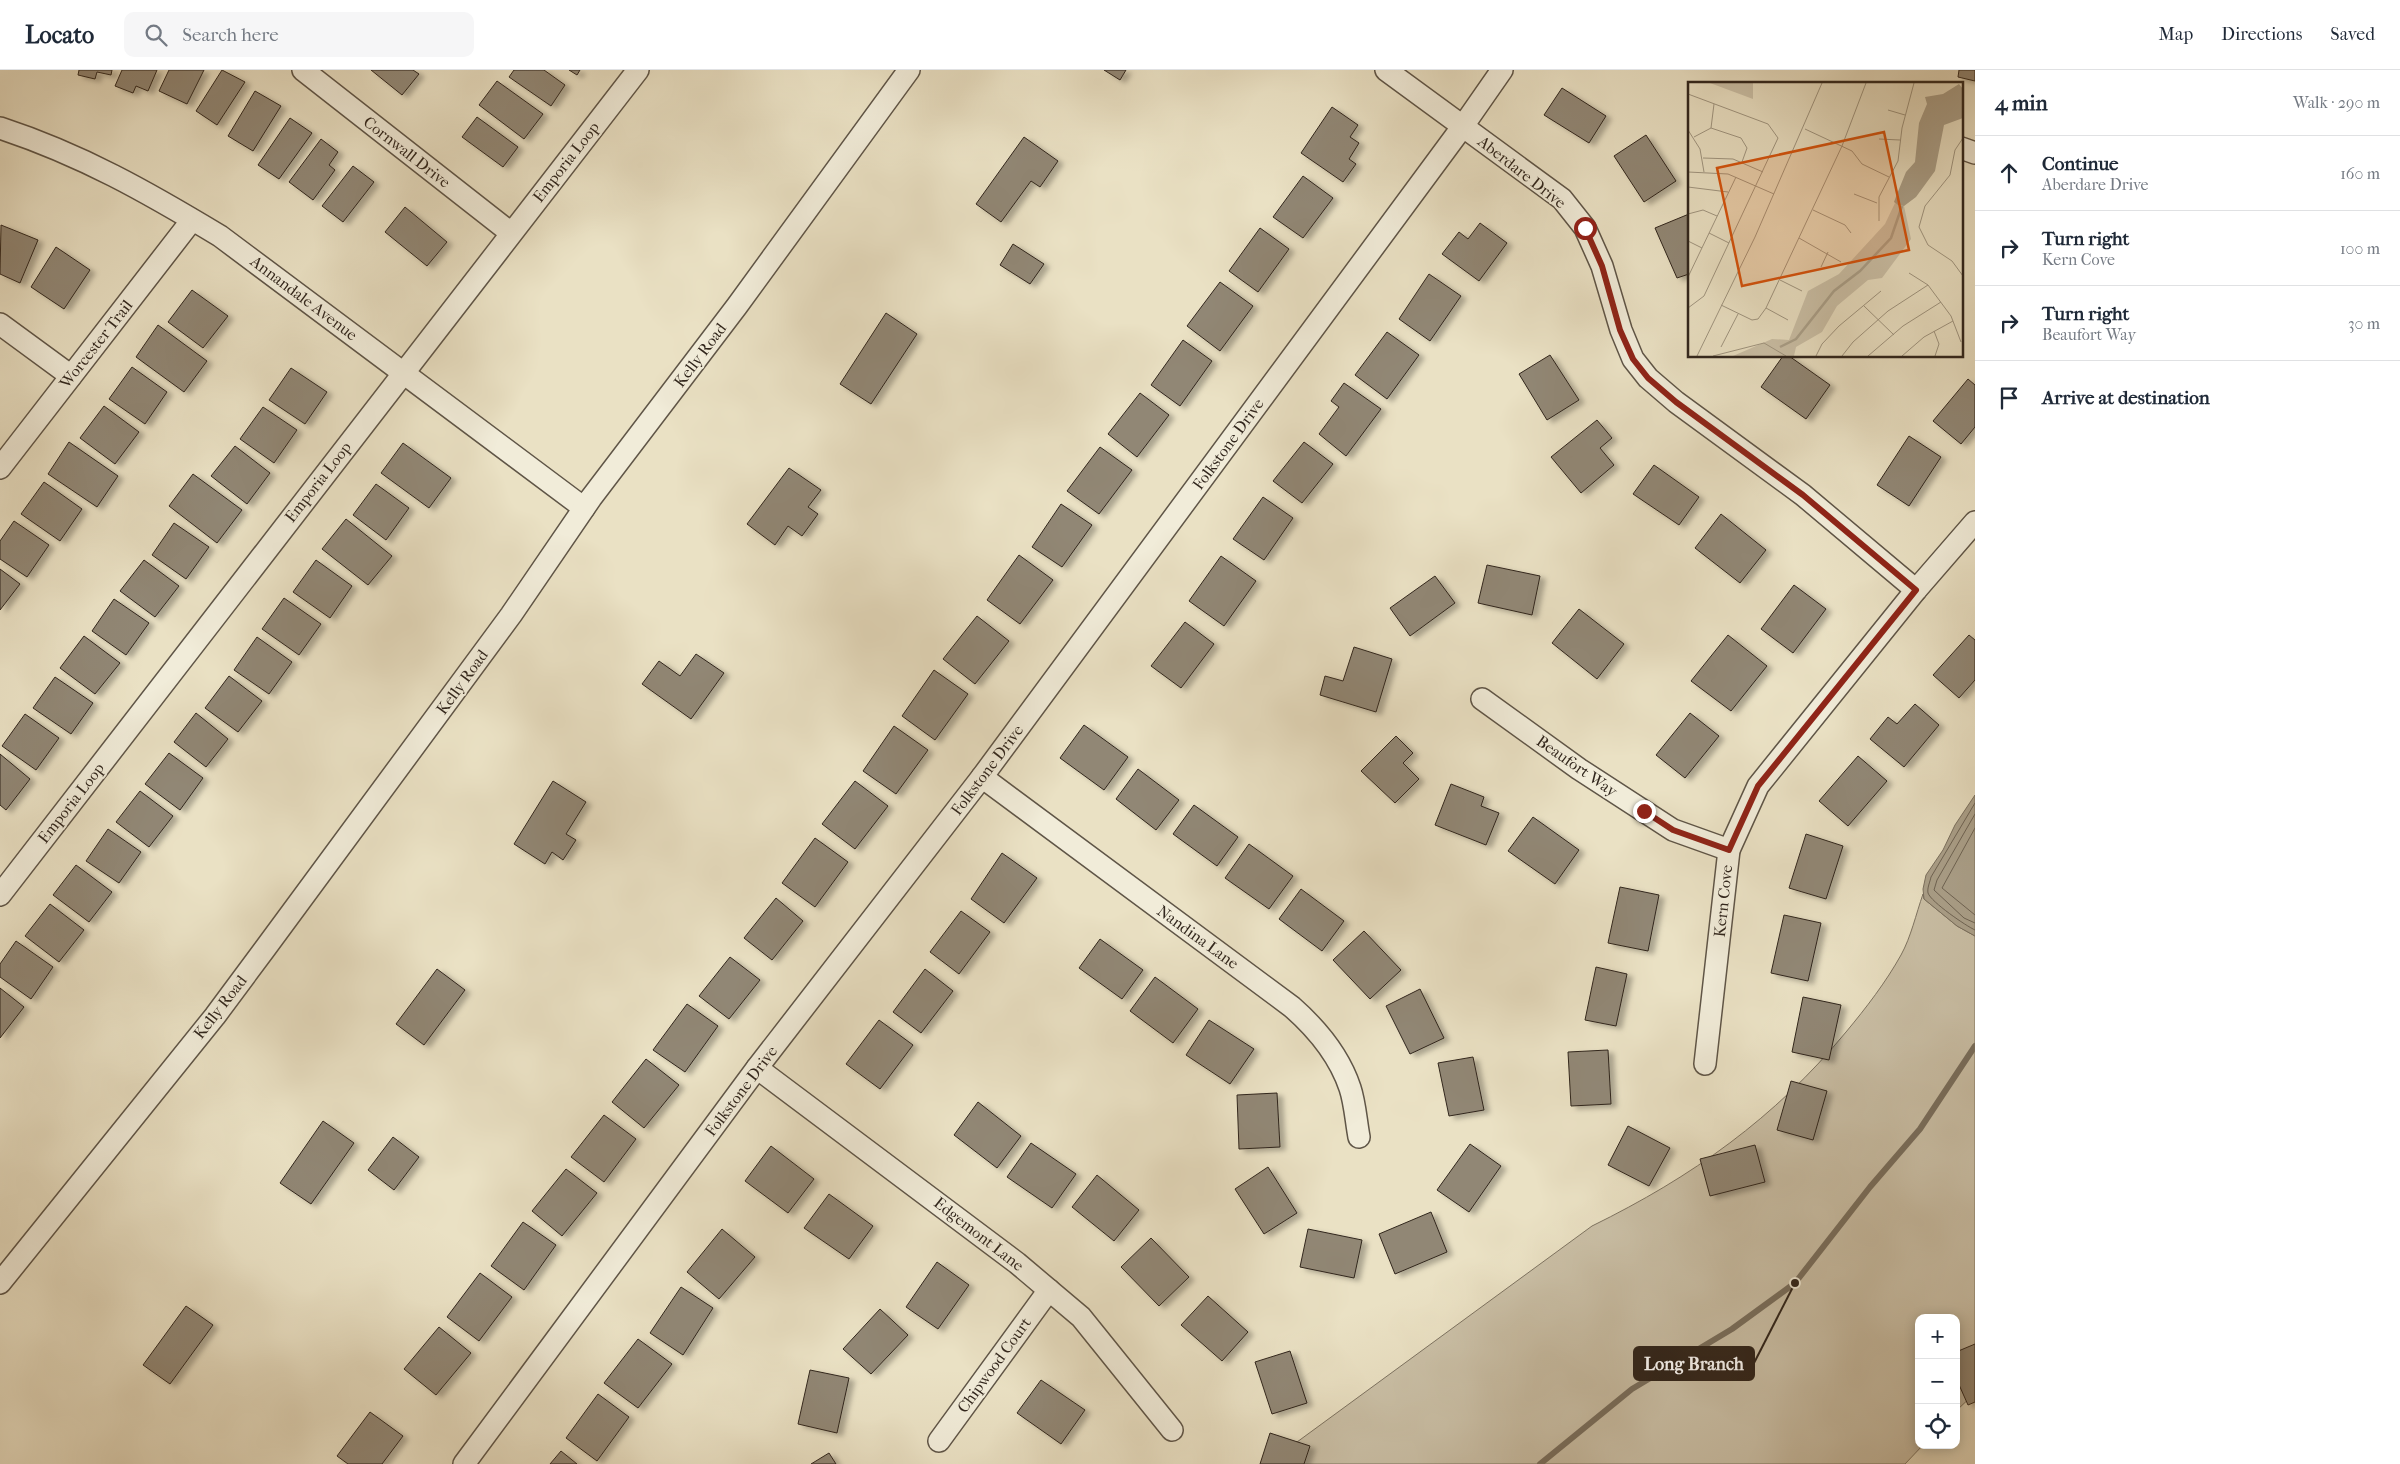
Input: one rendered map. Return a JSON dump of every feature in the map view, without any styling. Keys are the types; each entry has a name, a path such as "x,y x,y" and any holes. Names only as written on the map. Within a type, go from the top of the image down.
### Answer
{"street":[{"name":"Cornwall Drive","path":"302,70 510,233"},
{"name":"Emporia Loop","path":"0,895 510,233 638,70"},
{"name":"Kelly Road","path":"0,1283 215,1016 511,615 584,508 737,306 909,70"},
{"name":"Aberdare Drive","path":"1386,70 1562,199 1585,228 1602,266 1620,330 1633,359 1648,378 1676,402 1803,495 1916,590"},
{"name":"Folkstone Drive","path":"464,1464 757,1068 982,777 1463,126 1502,70"},
{"name":"Annandale Avenue","path":"0,128 48,145 105,170 192,220 256,262 584,508"},
{"path":"1962,148 1975,152"},
{"name":"Worcester Trail","path":"0,468 192,220"},
{"path":"0,324 71,376"},
{"name":"Kern Cove","path":"1705,1064 1729,850 1758,786 1916,590 1975,522"},
{"name":"Beaufort Way","path":"1482,699 1579,769 1673,830 1729,850"},
{"name":"Nandina Lane","path":"982,777 1292,1007 1309,1022 1323,1037 1350,1088 1359,1137"},
{"name":"Edgemont Lane","path":"757,1068 809,1105 1050,1290 1081,1317 1172,1430"},
{"name":"Chipwood Court","path":"939,1441 1050,1290"}],"shaded area":[{"path":"1923,894 1924,899 1957,926 1975,936 1975,1393 1960,1407 1960,1314 1915,1314 1915,1449 1919,1449 1905,1464 1267,1464 1592,1226 1629,1207 1698,1166 1761,1118 1819,1063 1861,1014 1895,965 1911,933"}],"water":[{"path":"1975,795 1975,936 1957,926 1924,899 1923,889 1926,875"}],"building":[{"path":"79,70 112,70 111,75 97,72 95,79 78,75"},
{"path":"122,70 157,70 148,91 136,86 133,93 115,86"},
{"path":"169,70 204,70 187,104 159,91"},
{"path":"222,70 245,82 217,125 196,111"},
{"path":"371,70 413,70 419,74 402,95"},
{"path":"514,70 544,70 565,85 551,106 509,77"},
{"path":"569,70 580,70 577,75"},
{"path":"1104,70 1126,70 1120,80"},
{"path":"1959,70 1975,70 1975,81 1958,77"},
{"path":"497,81 543,114 524,139 479,105"},
{"path":"1562,88 1606,116 1589,143 1544,115"},
{"path":"255,91 281,106 253,151 228,136"},
{"path":"1332,107 1358,125 1350,137 1359,143 1349,159 1356,164 1343,182 1301,153"},
{"path":"477,117 518,147 503,167 462,137"},
{"path":"290,118 312,133 279,179 258,165"},
{"path":"1646,135 1676,181 1644,202 1614,156"},
{"path":"1024,137 1058,161 1040,187 1031,181 1001,222 976,204"},
{"path":"321,139 338,152 329,165 335,170 313,200 289,182"},
{"path":"353,166 374,182 343,222 322,206"},
{"path":"1303,176 1333,198 1303,238 1273,217"},
{"path":"405,207 447,242 427,266 385,232"},
{"path":"1688,214 1688,274 1677,278 1655,228"},
{"path":"1480,223 1507,243 1479,281 1442,254 1459,232 1468,239"},
{"path":"1,225 38,240 20,283 0,274"},
{"path":"1260,228 1289,249 1258,292 1229,271"},
{"path":"1013,244 1044,264 1030,284 1000,265"},
{"path":"56,247 90,270 64,309 31,287"},
{"path":"1429,274 1461,296 1430,341 1399,319"},
{"path":"1220,282 1253,306 1220,351 1187,326"},
{"path":"192,290 228,316 203,348 168,322"},
{"path":"886,313 917,334 871,404 840,384"},
{"path":"158,325 207,361 184,392 136,357"},
{"path":"1387,332 1419,355 1387,399 1355,375"},
{"path":"1183,340 1212,361 1180,406 1151,385"},
{"path":"1550,355 1579,400 1547,420 1519,374"},
{"path":"1782,358 1792,358 1830,385 1806,419 1761,387"},
{"path":"132,367 167,392 145,424 109,399"},
{"path":"291,368 327,392 305,424 269,400"},
{"path":"1968,379 1975,385 1975,427 1961,444 1933,421"},
{"path":"1344,383 1381,409 1346,456 1319,434 1339,407 1331,401"},
{"path":"1140,393 1169,415 1137,457 1108,434"},
{"path":"104,406 139,432 115,464 80,438"},
{"path":"263,407 297,430 274,463 240,439"},
{"path":"1597,420 1612,438 1600,448 1614,465 1581,493 1551,457"},
{"path":"1909,436 1941,457 1909,506 1877,485"},
{"path":"69,442 118,476 97,507 48,474"},
{"path":"1304,442 1333,464 1302,503 1273,481"},
{"path":"403,443 451,478 429,508 381,473"},
{"path":"235,446 270,473 247,504 211,476"},
{"path":"1100,447 1132,470 1099,514 1067,491"},
{"path":"1654,465 1699,497 1679,525 1633,494"},
{"path":"789,468 821,490 808,507 818,514 802,536 788,526 775,545 747,524"},
{"path":"193,474 242,510 217,543 169,506"},
{"path":"44,482 82,509 60,541 21,514"},
{"path":"376,484 409,508 386,540 353,515"},
{"path":"1263,497 1293,518 1264,560 1233,539"},
{"path":"1061,504 1092,525 1062,567 1032,547"},
{"path":"1721,514 1766,550 1740,583 1695,548"},
{"path":"346,519 392,556 368,585 322,549"},
{"path":"14,521 49,545 27,577 0,559 0,541"},
{"path":"174,523 209,547 186,579 152,555"},
{"path":"1019,555 1053,580 1020,624 987,600"},
{"path":"1221,556 1256,581 1224,626 1189,601"},
{"path":"144,560 179,586 155,617 120,591"},
{"path":"316,560 352,586 330,618 293,592"},
{"path":"1487,565 1540,576 1532,615 1478,603"},
{"path":"0,569 20,584 0,610"},
{"path":"1435,576 1455,603 1410,636 1390,608"},
{"path":"1794,585 1826,609 1793,653 1761,629"},
{"path":"284,598 321,624 299,655 262,629"},
{"path":"114,599 149,623 126,655 92,631"},
{"path":"1579,609 1624,644 1597,679 1552,643"},
{"path":"977,616 1009,641 975,684 943,659"},
{"path":"1185,622 1214,644 1181,688 1151,666"},
{"path":"1728,635 1767,666 1731,711 1691,681"},
{"path":"1969,635 1975,640 1975,680 1959,698 1933,675"},
{"path":"84,636 120,663 95,694 60,668"},
{"path":"257,637 292,662 269,694 234,670"},
{"path":"1354,647 1392,659 1376,712 1320,695 1325,676 1343,681"},
{"path":"696,654 724,673 691,719 642,684 659,661 680,676"},
{"path":"934,670 968,694 935,740 902,716"},
{"path":"229,676 262,701 238,732 205,708"},
{"path":"55,677 93,703 71,734 33,708"},
{"path":"1915,704 1939,725 1904,767 1870,739 1888,717 1897,724"},
{"path":"196,713 228,739 206,767 174,742"},
{"path":"1690,713 1719,736 1685,778 1656,755"},
{"path":"25,714 59,738 36,770 2,746"},
{"path":"1084,725 1128,757 1104,790 1060,758"},
{"path":"894,726 928,750 896,794 863,771"},
{"path":"1396,736 1413,753 1403,763 1419,779 1395,803 1361,771"},
{"path":"169,753 203,778 180,810 145,784"},
{"path":"0,754 30,779 6,810 0,805"},
{"path":"1858,756 1887,781 1848,826 1819,801"},
{"path":"1138,769 1179,800 1156,830 1116,799"},
{"path":"553,781 586,802 566,834 576,840 563,860 552,852 545,864 514,844"},
{"path":"855,781 888,806 855,849 822,824"},
{"path":"1451,784 1484,797 1481,806 1499,813 1486,845 1435,825"},
{"path":"140,791 173,816 149,847 116,822"},
{"path":"1194,805 1238,837 1217,866 1173,834"},
{"path":"1533,817 1579,850 1555,884 1508,851"},
{"path":"108,829 141,852 119,883 86,861"},
{"path":"1806,834 1843,846 1826,899 1789,888"},
{"path":"815,838 848,862 815,907 782,883"},
{"path":"1249,844 1293,876 1269,909 1225,878"},
{"path":"1002,853 1037,878 1004,923 971,899"},
{"path":"76,865 112,892 89,922 53,895"},
{"path":"1620,887 1659,895 1648,951 1608,943"},
{"path":"1301,889 1344,921 1322,951 1279,919"},
{"path":"776,898 803,921 772,960 744,938"},
{"path":"50,904 84,930 59,962 25,936"},
{"path":"961,911 990,932 959,974 930,952"},
{"path":"1784,915 1821,923 1808,981 1771,973"},
{"path":"1364,931 1401,970 1370,999 1333,960"},
{"path":"1100,939 1143,970 1122,999 1079,968"},
{"path":"16,941 53,967 31,999 0,977 0,964"},
{"path":"730,957 760,980 729,1019 699,996"},
{"path":"1596,967 1627,974 1616,1026 1585,1020"},
{"path":"437,969 465,990 424,1045 396,1024"},
{"path":"925,969 953,991 921,1033 893,1012"},
{"path":"1155,977 1198,1009 1173,1043 1130,1011"},
{"path":"0,988 24,1007 0,1038"},
{"path":"1420,989 1444,1038 1410,1054 1386,1006"},
{"path":"1803,997 1841,1005 1829,1060 1792,1052"},
{"path":"687,1004 718,1026 685,1072 653,1050"},
{"path":"879,1020 913,1045 880,1089 846,1064"},
{"path":"1209,1020 1254,1049 1230,1084 1186,1055"},
{"path":"1608,1050 1611,1104 1571,1106 1568,1052"},
{"path":"1473,1057 1484,1110 1449,1116 1438,1063"},
{"path":"646,1059 679,1085 644,1128 612,1102"},
{"path":"1791,1081 1827,1091 1813,1140 1777,1130"},
{"path":"1277,1093 1280,1147 1239,1149 1237,1095"},
{"path":"978,1102 1021,1136 997,1168 954,1135"},
{"path":"604,1115 636,1139 604,1182 571,1157"},
{"path":"323,1121 354,1143 311,1204 280,1183"},
{"path":"1628,1126 1670,1148 1649,1186 1608,1165"},
{"path":"393,1137 419,1157 394,1190 368,1170"},
{"path":"1031,1143 1076,1174 1052,1208 1007,1177"},
{"path":"1470,1144 1501,1166 1469,1212 1437,1190"},
{"path":"1755,1145 1765,1182 1710,1196 1700,1159"},
{"path":"771,1146 814,1179 788,1213 745,1181"},
{"path":"1268,1167 1297,1213 1264,1234 1235,1189"},
{"path":"566,1169 597,1193 562,1236 532,1211"},
{"path":"1097,1175 1139,1210 1114,1241 1072,1207"},
{"path":"829,1194 873,1226 849,1259 804,1228"},
{"path":"1431,1212 1447,1252 1395,1274 1379,1234"},
{"path":"523,1222 556,1245 524,1290 491,1266"},
{"path":"722,1229 755,1257 719,1299 687,1272"},
{"path":"1308,1229 1362,1240 1354,1278 1300,1267"},
{"path":"1151,1238 1189,1277 1159,1306 1121,1267"},
{"path":"937,1262 969,1285 938,1329 906,1307"},
{"path":"480,1273 512,1297 479,1341 447,1317"},
{"path":"681,1287 713,1308 683,1355 650,1333"},
{"path":"1208,1296 1248,1332 1222,1361 1181,1325"},
{"path":"186,1306 213,1325 170,1384 143,1365"},
{"path":"880,1309 908,1335 871,1374 843,1349"},
{"path":"439,1327 471,1353 436,1395 404,1369"},
{"path":"638,1339 672,1364 638,1408 604,1383"},
{"path":"1975,1344 1975,1402 1968,1405 1960,1387 1960,1350"},
{"path":"1290,1351 1307,1403 1272,1414 1255,1362"},
{"path":"810,1370 849,1378 837,1433 798,1424"},
{"path":"1041,1380 1085,1410 1061,1444 1017,1413"},
{"path":"598,1394 629,1417 597,1461 566,1438"},
{"path":"370,1412 403,1436 382,1464 348,1464 337,1456"},
{"path":"1270,1433 1310,1446 1304,1464 1260,1464"},
{"path":"561,1451 577,1464 550,1464"},
{"path":"829,1453 836,1464 811,1464"}],"waterway":[{"path":"1540,1464 1632,1389 1732,1329 1795,1283 1870,1187 1920,1129 1975,1046"}],"place":[{"name":"Long Branch","path":"1795,1283"}],"route":[{"path":"1585,228 1602,266 1620,330 1633,359 1648,378 1676,402 1803,495 1916,590 1758,786 1729,850 1673,830 1644,811"}]}
